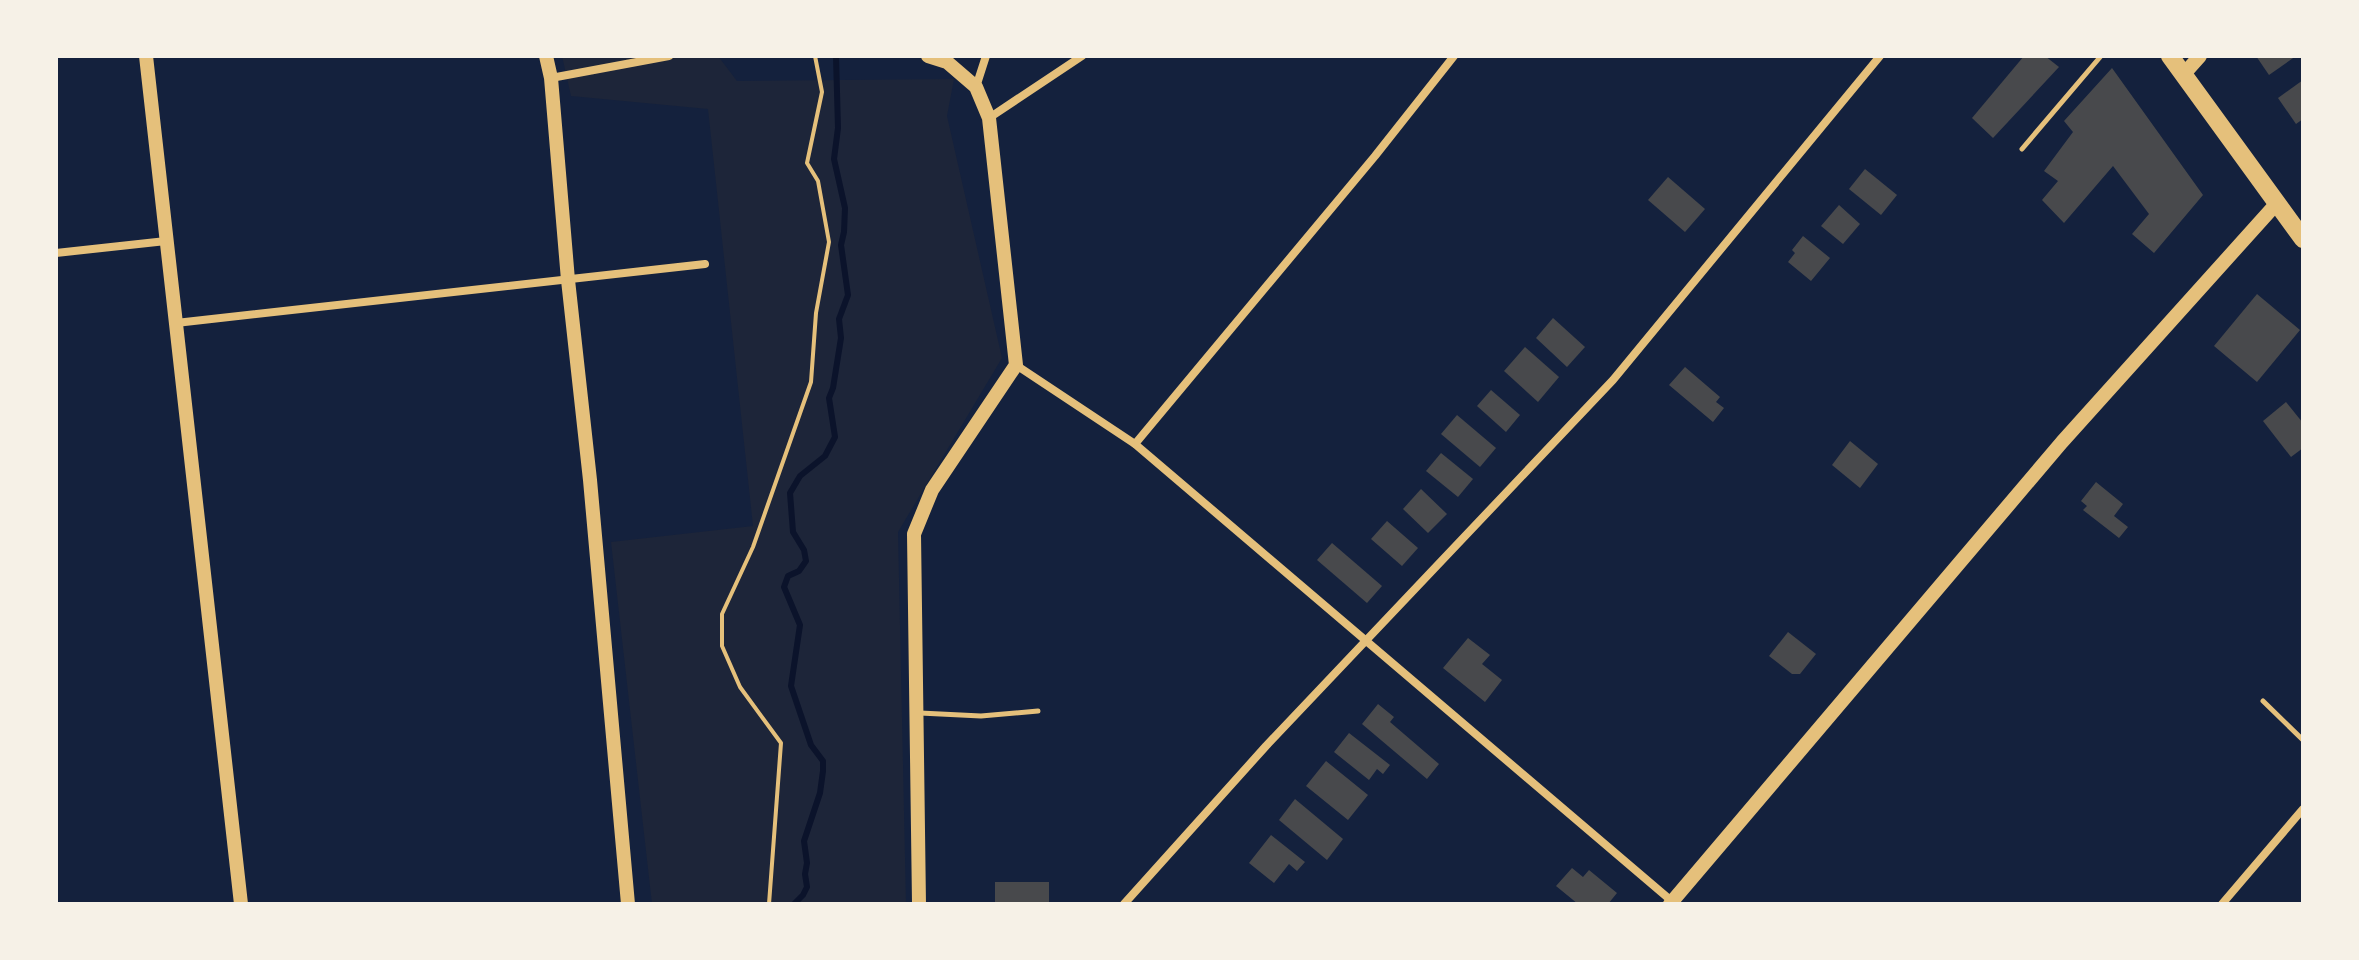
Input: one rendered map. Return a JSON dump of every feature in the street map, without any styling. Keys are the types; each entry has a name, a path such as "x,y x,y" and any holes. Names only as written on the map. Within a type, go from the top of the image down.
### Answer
{"main road":[{"path":"2170,56 2303,239"}],"street":[{"path":"146,56 241,904"},
{"path":"546,56 551,78 628,904"},
{"path":"551,78 669,56"},
{"path":"919,904 914,534 932,490 1016,365 989,118 976,87 947,62 928,56"},
{"path":"976,87 986,56"},
{"path":"989,118 1082,56"},
{"path":"1135,444 1375,156 1454,56"},
{"path":"1124,904 1266,746 1613,380 1880,56"},
{"path":"2183,75 2200,56"},
{"path":"1016,365 1135,444 1672,903 2052,454 2277,203"},
{"path":"56,253 166,241"},
{"path":"176,323 705,264"},
{"path":"2222,904 2303,809"}],"lane":[{"path":"2022,149 2101,56"},
{"path":"2263,701 2303,740"},
{"path":"915,712 981,716 1038,711"}],"path":[{"path":"769,904 781,743 740,687 722,646 722,614 753,547 811,382 816,313 829,242 818,181 807,163 822,92 815,56"}],"shaded area":[{"path":"562,56 718,56 737,81 954,79 947,116 1002,358 898,532 906,904 652,904 611,542 753,526 708,109 571,96"}],"building":[{"path":"2024,56 2045,56 2059,67 1993,138 1972,118"},
{"path":"2256,56 2296,56 2269,75"},
{"path":"2112,68 2203,195 2154,253 2132,234 2149,214 2113,166 2064,223 2042,200 2058,181 2044,171 2073,132 2064,121"},
{"path":"2303,80 2303,119 2296,124 2278,98"},
{"path":"1865,169 1897,195 1881,215 1849,189"},
{"path":"1668,177 1705,209 1685,232 1648,200"},
{"path":"1839,205 1860,224 1843,244 1821,226"},
{"path":"1803,236 1830,258 1811,281 1788,262 1795,253 1792,250"},
{"path":"2257,294 2300,330 2257,382 2214,346"},
{"path":"1553,318 1585,347 1567,367 1536,338"},
{"path":"1525,347 1559,377 1538,402 1504,371"},
{"path":"1685,367 1720,397 1716,402 1724,408 1713,422 1669,385"},
{"path":"1491,390 1520,415 1506,432 1477,406"},
{"path":"2286,402 2303,423 2303,448 2291,457 2263,421"},
{"path":"1457,415 1496,448 1480,467 1441,434"},
{"path":"1850,441 1878,464 1860,488 1832,465"},
{"path":"1441,453 1473,479 1458,497 1426,471"},
{"path":"2096,482 2123,504 2114,516 2128,527 2119,538 2083,510 2087,506 2081,501"},
{"path":"1421,489 1447,514 1428,533 1403,509"},
{"path":"1387,521 1418,548 1402,566 1371,539"},
{"path":"1332,543 1382,586 1367,603 1317,560"},
{"path":"1788,632 1816,654 1800,674 1792,674 1769,656"},
{"path":"1468,638 1490,655 1482,664 1502,680 1485,702 1443,668"},
{"path":"1378,704 1394,717 1390,722 1439,764 1427,779 1362,724"},
{"path":"1349,733 1390,765 1383,774 1377,769 1369,780 1334,752"},
{"path":"1326,761 1368,795 1348,820 1306,786"},
{"path":"1295,799 1343,839 1327,860 1279,820"},
{"path":"1271,835 1305,862 1297,871 1289,864 1274,883 1249,863"},
{"path":"1572,868 1583,877 1589,870 1617,893 1608,904 1578,904 1556,886"},
{"path":"995,882 1049,882 1049,904 995,904"}],"waterway":[{"path":"794,904 807,887 804,841 820,793 823,761 811,745 791,686 800,625 784,587 788,576 799,571 806,561 804,550 793,532 790,493 800,476 825,456 835,437 829,398 841,338 839,319 848,295 841,245 845,208 834,159 838,128 836,56"}]}
